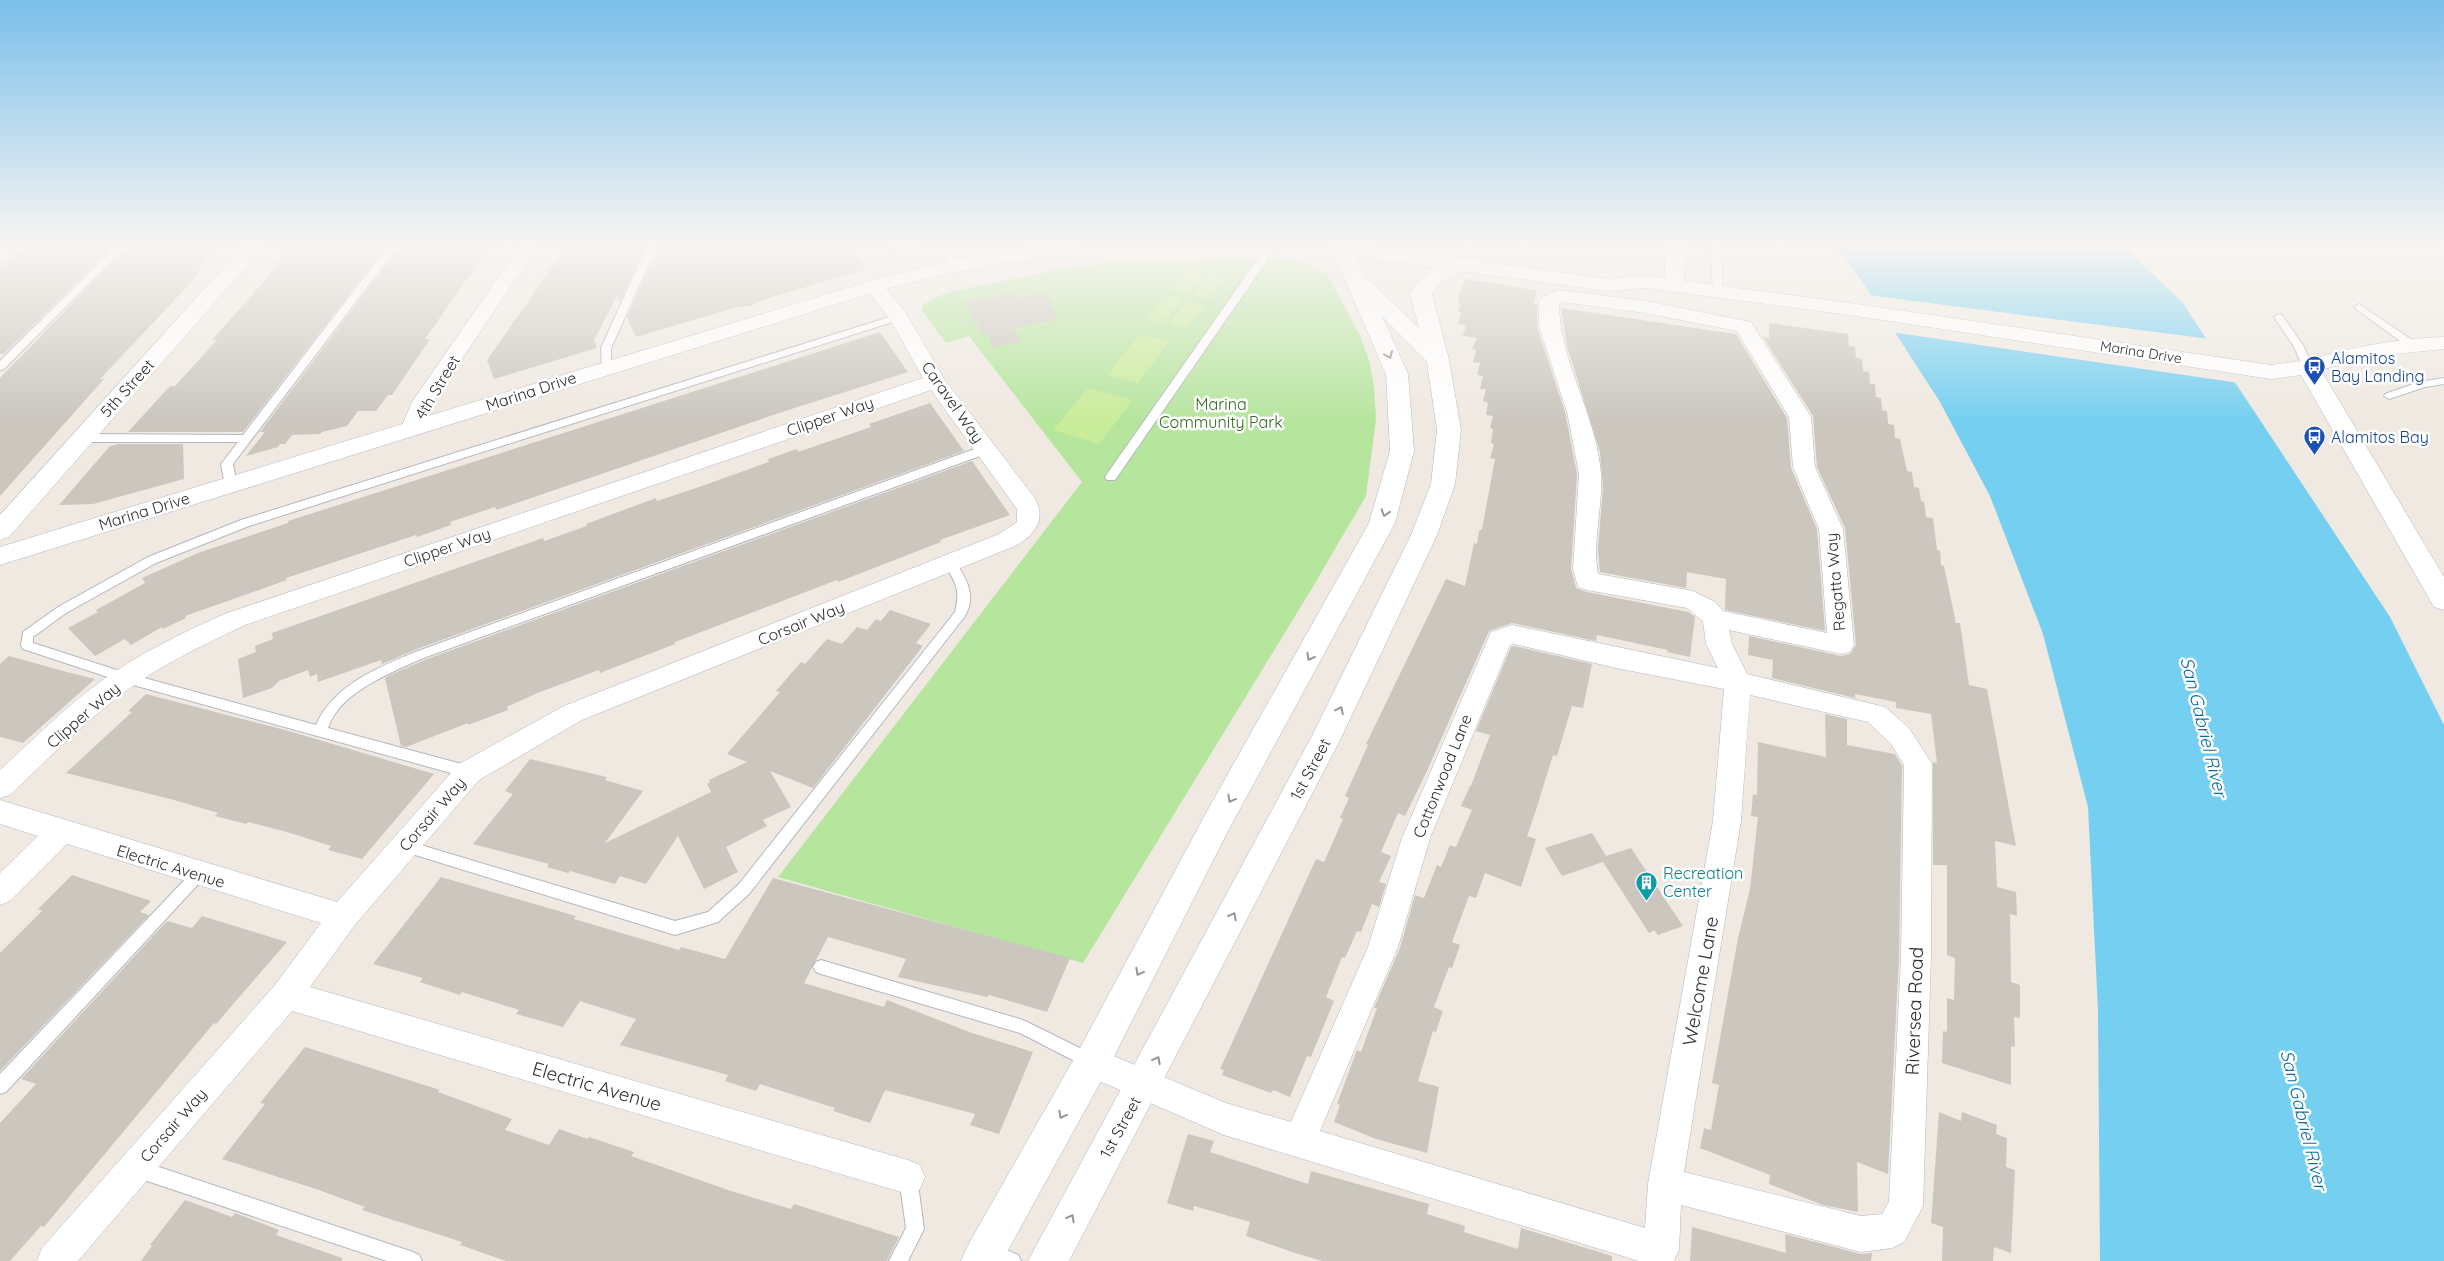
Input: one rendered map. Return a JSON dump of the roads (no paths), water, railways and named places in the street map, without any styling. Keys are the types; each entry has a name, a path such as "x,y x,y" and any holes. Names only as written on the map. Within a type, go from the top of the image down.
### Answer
{"main road":[{"name":"5th Street","path":"3,525 202,305"},
{"name":"Marina Drive","path":"0,556 812,305"},
{"path":"993,1257 1092,1062 1218,822 1382,523 1402,451 1397,374 1367,305"},
{"path":"1384,305 1438,360"},
{"name":"1st Street","path":"1048,1261 1144,1085 1326,740 1424,535 1443,484 1449,430 1438,360 1423,305"},
{"name":"Marina Drive","path":"1812,305 2271,372 2308,367"},
{"path":"2308,367 2444,600"}],"street":[{"name":"4th Street","path":"412,428 423,402 489,305"},
{"name":"Caravel Way","path":"889,305 899,317 935,381 1026,502 1031,518"},
{"path":"1549,305 1549,326 1556,352 1578,412 1590,474 1585,576 1588,581 1594,583 1693,600 1715,618 1719,644 1738,682"},
{"path":"1630,305 1645,307"},
{"name":"Regatta Way","path":"1645,307 1744,326 1800,417 1804,467 1832,529 1841,645 1715,618"},
{"path":"2308,367 2332,358 2411,344 2444,343"},
{"name":"Clipper Way","path":"0,788 80,715 126,678 185,643 236,619 935,381"},
{"name":"Corsair Way","path":"55,1261 286,995 344,918 469,772 573,713 1018,535 1031,518"},
{"name":"Cottonwood Lane","path":"1299,1142 1383,947 1416,838 1500,639 1512,634 1616,658 1738,682"},
{"name":"Riversea Road","path":"1665,1184 1861,1234 1892,1230 1906,1206 1916,956 1918,764 1900,736 1876,714 1738,682"},
{"name":"Welcome Lane","path":"1299,1142 1661,1250 1665,1184 1727,821 1738,682"},
{"name":"Electric Avenue","path":"0,812 198,875 344,918"},
{"path":"0,892 62,831"},
{"name":"Electric Avenue","path":"286,995 908,1177"},
{"path":"1092,1062 1224,1119 1299,1142"}],"lane":[{"path":"0,367 62,305"},
{"path":"231,485 227,464 348,305"},
{"path":"606,367 606,348 625,305"},
{"path":"1111,477 1231,305"},
{"path":"2360,306 2411,344"},
{"path":"469,772 126,678 27,646 27,634 62,610 152,560 245,523 899,317"},
{"path":"2279,317 2298,345 2308,367"},
{"path":"2389,396 2423,384 2444,381"},
{"path":"83,438 246,439"},
{"path":"320,731 331,708 356,687 389,668 422,654 987,449"},
{"path":"404,846 675,928 713,916 744,889 961,613 966,594 961,580 950,563"},
{"path":"0,1086 198,875"},
{"path":"821,967 1023,1027 1092,1062"},
{"path":"136,1168 413,1261"},
{"path":"898,1261 915,1229 908,1177"}],"water":[{"name":"San Gabriel River","path":"1877,305 2184,305 2390,617 2444,725 2444,1261 2100,1261 2098,1010 2088,807 2043,634 1990,496 1940,402"}],"place":[{"name":"Alamitos Bay Landing","path":"2315,386"},
{"name":"Alamitos Bay","path":"2315,456"},
{"name":"Recreation Center","path":"1647,901"}],"park label":[{"name":"Marina Community Park","path":"1221,413"}]}
